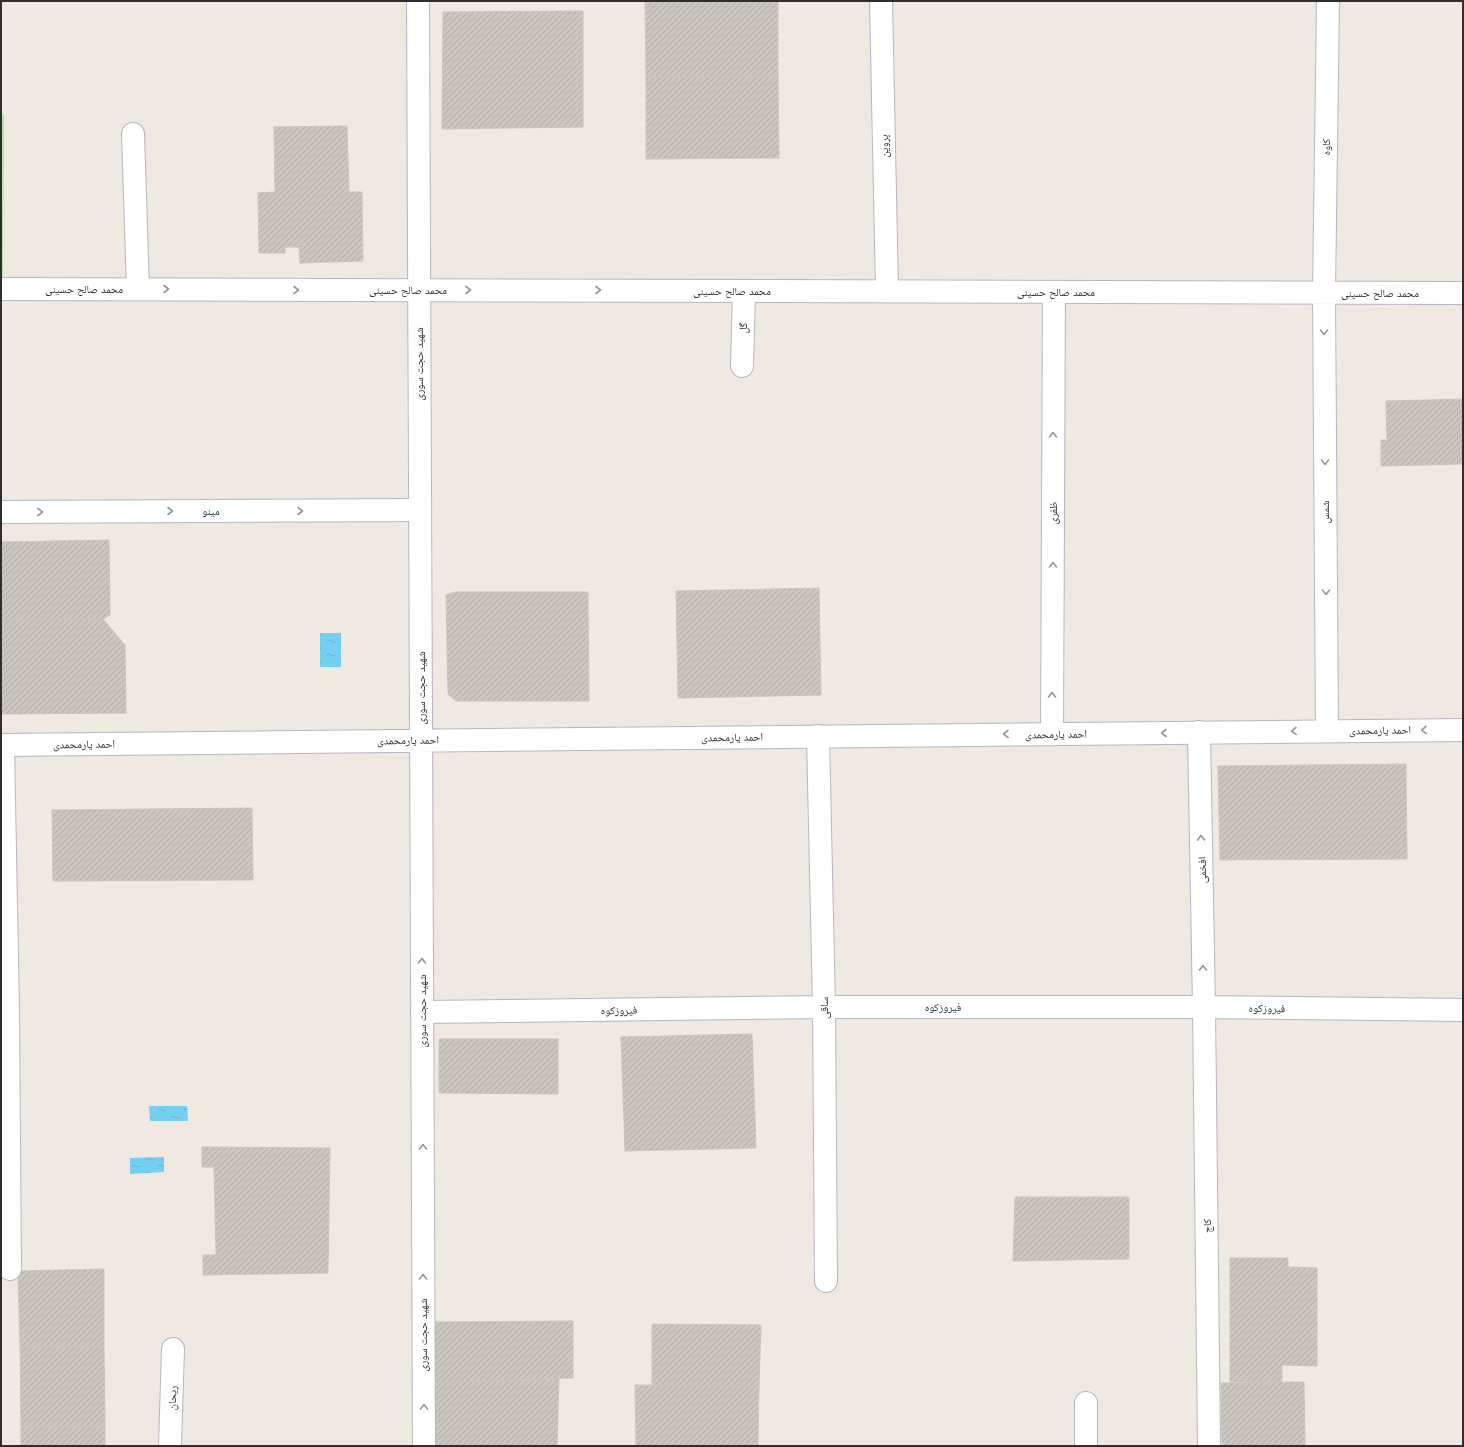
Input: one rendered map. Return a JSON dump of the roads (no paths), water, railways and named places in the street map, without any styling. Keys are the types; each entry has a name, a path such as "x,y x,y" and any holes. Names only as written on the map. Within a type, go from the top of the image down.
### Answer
{"street":[{"name":"شهید حجت سوری","path":"418,1 424,1446"},
{"name":"پروین","path":"880,1 887,291"},
{"name":"کاوه","path":"1324,292 1328,1"},
{"path":"133,134 138,289"},
{"name":"محمد صالح حسینی","path":"1,289 1463,293"},
{"name":"گل","path":"742,366 744,291"},
{"name":"ظفری","path":"1052,734 1054,292"},
{"name":"شمس","path":"1324,292 1327,731"},
{"name":"مینو","path":"1,512 420,510"},
{"name":"احمد یارمحمدی","path":"2,745 1463,730"},
{"name":"افخمی","path":"1199,732 1204,1007"},
{"name":"ساقی","path":"818,736 824,1008 826,1281"},
{"path":"2,745 10,1269"},
{"name":"فیروزکوه","path":"422,1012 824,1008 1204,1007 1463,1010"},
{"name":"کاج","path":"1204,1007 1210,1446"},
{"name":"ریحان","path":"170,1446 173,1349"},
{"path":"1086,1403 1086,1446"}],"water":[{"path":"320,633 341,633 341,667 320,667"},
{"path":"149,1106 187,1106 188,1121 150,1121"},
{"path":"164,1157 164,1172 130,1174 130,1158"}]}
